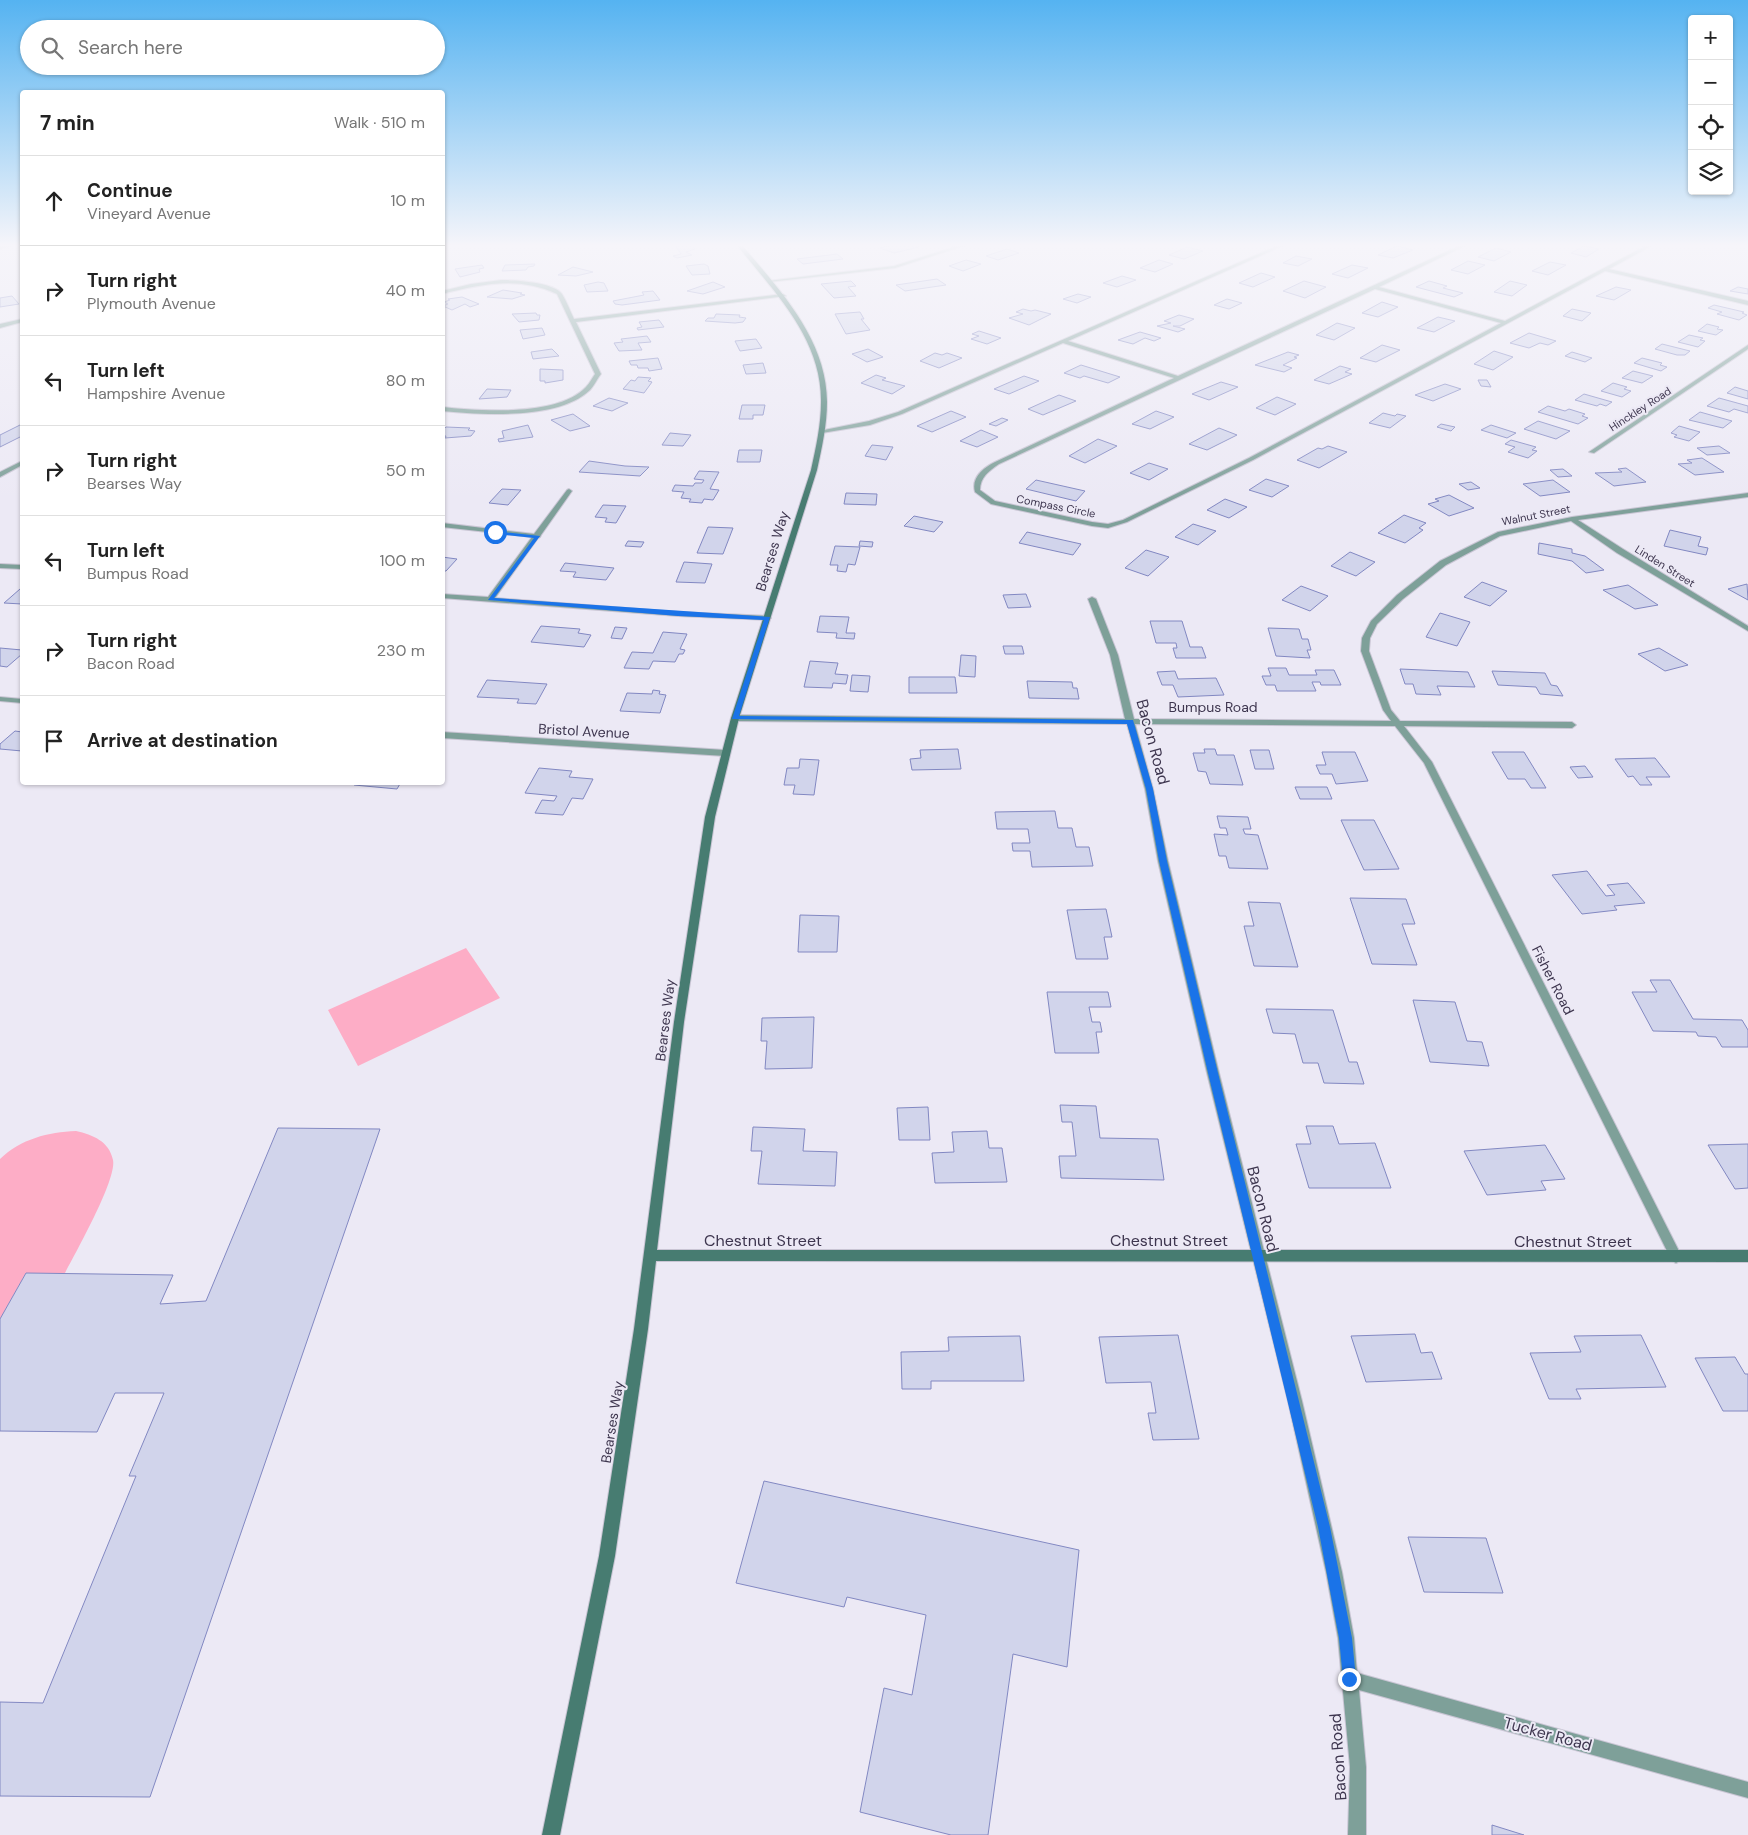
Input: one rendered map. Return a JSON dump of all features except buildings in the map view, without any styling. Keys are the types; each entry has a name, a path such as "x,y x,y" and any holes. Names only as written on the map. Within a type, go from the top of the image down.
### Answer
{"main road":[{"name":"Bearses Way","path":"551,1835 607,1556 641,1329 649,1255 699,884 710,817 735,718 814,470 822,431 824,397 818,359 806,330"},
{"name":"Chestnut Street","path":"649,1255 1748,1256"}],"street":[{"path":"445,409 477,413 521,412 564,402 583,392 596,381 598,374 577,330"},
{"path":"822,431 870,423 900,413 1087,330"},
{"name":"Compass Circle","path":"1283,330 991,467 977,481 976,492 986,500 1002,506 1092,524 1108,526 1120,523 1251,459 1494,330"},
{"path":"1061,341 1178,378"},
{"name":"Hinckley Road","path":"1592,452 1748,347"},
{"path":"0,475 20,464"},
{"path":"490,599 538,536 569,491"},
{"name":"Walnut Street","path":"1394,722 1386,710 1365,651 1366,638 1386,609 1443,563 1470,546 1512,530 1572,519 1748,495"},
{"name":"Linden Street","path":"1572,519 1620,551 1748,629"},
{"path":"445,525 538,536"},
{"path":"0,566 20,567"},
{"path":"445,596 678,614 767,618"},
{"name":"Bacon Road","path":"1092,599 1114,655 1149,789 1163,861 1258,1257 1295,1401 1334,1572 1346,1638 1358,1766 1358,1835"},
{"path":"0,699 20,701"},
{"name":"Bumpus Road","path":"735,718 1572,724"},
{"name":"Fisher Road","path":"1394,722 1428,762 1676,1257"},
{"name":"Bristol Avenue","path":"445,735 725,753"},
{"name":"Tucker Road","path":"1349,1679 1748,1790"}],"shaded area":[{"path":"466,948 500,998 358,1066 328,1010"},
{"path":"76,1131 99,1140 108,1148 113,1160 113,1169 109,1183 65,1273 26,1273 0,1319 0,1159 17,1146 35,1138 55,1133"}],"route":[{"path":"495,532 538,536 490,599 678,614 767,618 735,718 1130,722 1149,789 1163,861 1213,1073 1295,1401 1324,1527 1346,1638 1349,1679"}]}
